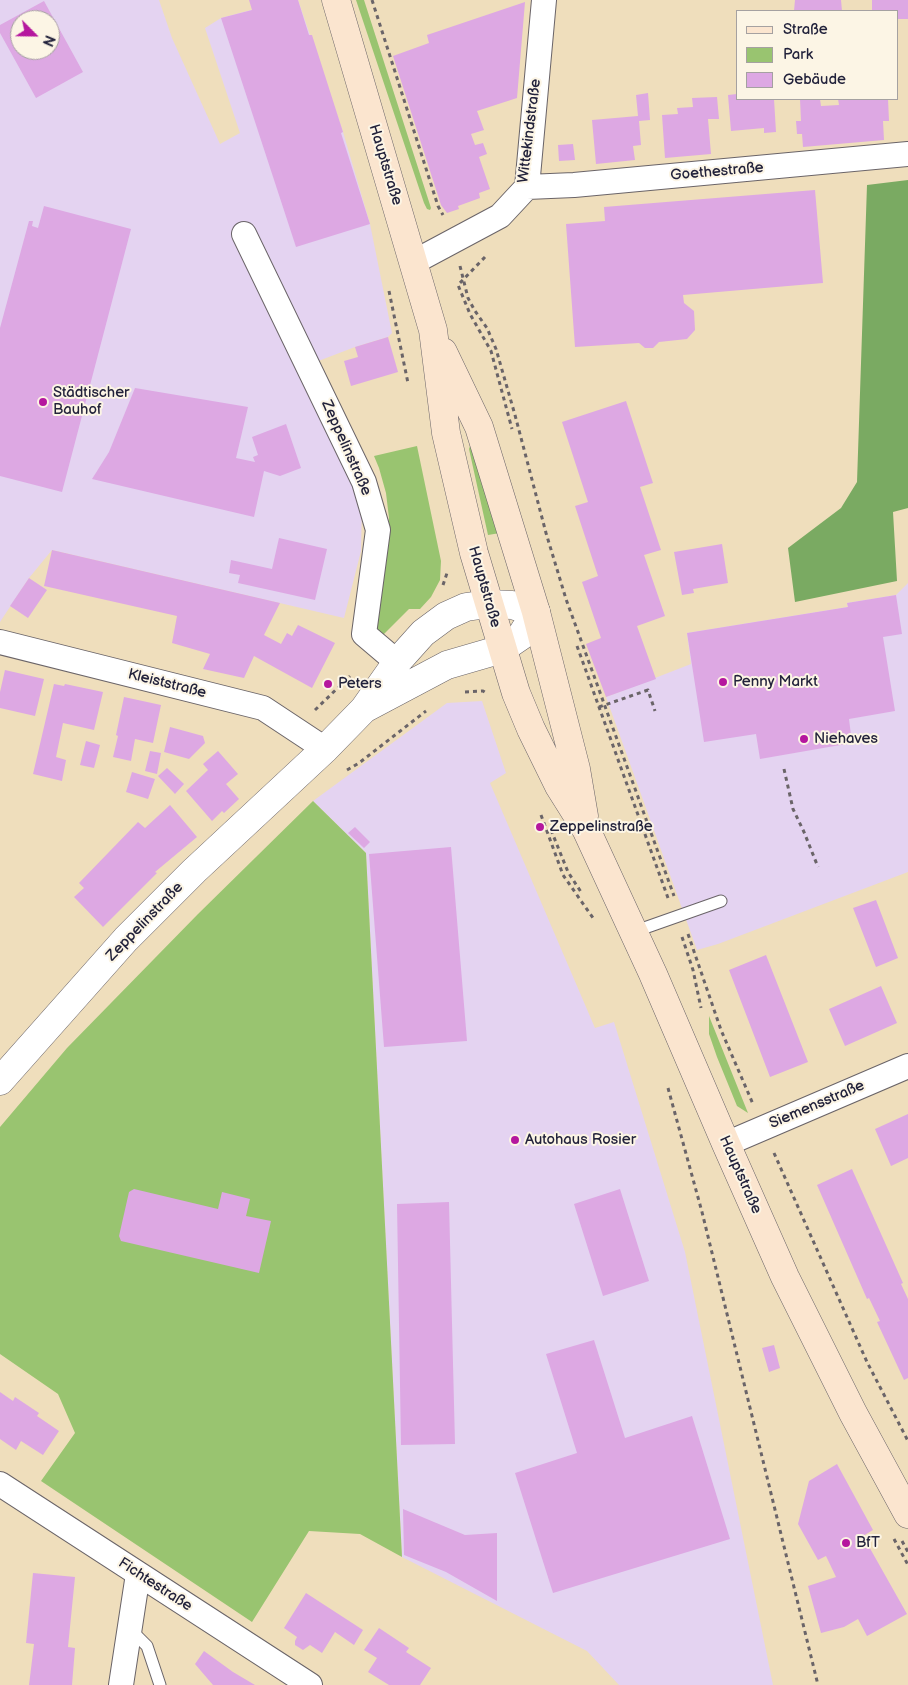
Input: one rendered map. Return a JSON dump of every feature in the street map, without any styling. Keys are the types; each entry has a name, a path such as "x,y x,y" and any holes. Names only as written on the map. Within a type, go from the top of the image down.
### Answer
{"main road":[{"name":"Hauptstraße","path":"336,0 433,330 446,433 488,604 516,693 559,786 586,829 653,974 726,1144 790,1285 853,1413 908,1514"},
{"name":"Hauptstraße","path":"433,330 479,427 536,612 576,769 586,829"}],"street":[{"name":"Wittekindstraße","path":"414,262 500,216 527,187 544,0"},
{"name":"Goethestraße","path":"527,187 574,185 908,154"},
{"name":"Zeppelinstraße","path":"244,234 364,482 378,530 364,634 388,655"},
{"name":"Zeppelinstraße","path":"1,1077 126,939 194,871 325,749 364,709 447,665 502,649 521,636 536,612 512,605 488,604 466,607 446,616 423,634 388,655 364,709"},
{"name":"Kleiststraße","path":"0,642 263,708 325,749"},
{"name":"Siemensstraße","path":"726,1144 908,1066"},
{"name":"Fichtestraße","path":"0,1484 310,1685"},
{"path":"121,1685 138,1574"}],"lane":[{"path":"633,932 721,901"},
{"path":"129,1635 137,1636 147,1646 160,1685"}],"path":[{"path":"372,0 438,206 444,217 468,298 496,349 566,599 678,916 693,970"},
{"path":"464,280 458,285 470,314 491,351 514,434"},
{"path":"388,286 410,392"},
{"path":"440,592 448,571 448,565"},
{"path":"576,643 721,1030 867,1362 908,1441"},
{"path":"297,730 388,655"},
{"path":"599,707 648,690 655,711"},
{"path":"784,770 793,809 818,867"},
{"path":"666,1079 702,1212 818,1685"}],"shaded area":[{"path":"0,0 159,0 172,38 220,144 240,133 205,28 221,18 289,0 298,0 343,132 370,224 392,333 388,337 355,347 300,368 362,503 361,551 344,618 52,550 29,578 0,622"},
{"path":"908,583 908,872 718,944 697,950 606,697 691,664 687,633 848,607 847,603 896,595"},
{"name":"Autohaus Rosier","path":"482,701 506,773 490,783 595,1028 614,1022 685,1252 773,1685 619,1685 587,1651 402,1557 366,853 313,801 447,703"}],"green space":[{"path":"356,0 364,0 431,208 430,210 427,209 424,203"},
{"path":"908,180 908,508 893,512 897,581 795,602 788,548 841,508 857,482 867,185"},
{"path":"471,443 500,533 488,535 469,449"},
{"path":"417,446 441,561 440,580 431,597 420,609 409,609 380,638 376,633 389,518 386,493 374,456"},
{"path":"313,801 366,853 402,1557 360,1534 309,1531 252,1622 41,1481 75,1433 58,1394 0,1354 0,1127 67,1048 198,914"},
{"path":"709,1016 748,1113 737,1106 717,1057 709,1034"}],"building":[{"path":"249,0 298,0 309,35 312,35 370,224 296,247 221,18 252,10"},
{"path":"795,0 841,0 842,10 794,10"},
{"path":"872,0 908,0 908,19 898,19 898,10 872,10"},
{"path":"44,1 49,10 28,10"},
{"path":"525,2 517,98 477,111 484,130 471,134 475,145 483,143 487,154 479,157 490,189 479,193 480,198 458,206 459,209 447,213 441,205 393,56 429,43 427,35"},
{"path":"10,20 10,51 0,33 0,25"},
{"path":"60,30 83,72 36,98 15,60 60,60"},
{"path":"648,93 650,120 639,121 641,145 633,146 635,160 596,164 592,120 638,116 636,95"},
{"path":"736,94 736,100 774,100 776,132 764,133 764,128 731,131 728,95"},
{"path":"717,97 719,119 708,119 711,154 665,158 662,115 678,114 677,108 693,107 692,98"},
{"path":"800,100 820,100 821,106 839,105 838,100 888,100 889,121 883,121 884,140 803,147 802,134 797,134 796,121 801,121"},
{"path":"573,144 575,160 559,161 558,145"},
{"path":"815,190 823,283 683,295 684,303 694,311 695,330 687,339 659,342 653,348 645,348 639,343 575,347 566,224 605,221 604,207"},
{"name":"Städtischer Bauhof","path":"44,206 131,229 62,492 0,476 0,328 29,221 33,221 32,226 38,228"},
{"path":"388,337 398,372 351,386 344,361 358,357 355,347"},
{"path":"135,388 248,407 236,458 255,462 253,457 258,455 252,437 286,424 301,468 280,476 264,471 254,517 92,479 109,452"},
{"path":"626,401 653,483 640,487 661,550 644,555 665,616 637,626 656,679 606,697 586,644 601,638 582,582 598,576 575,506 588,502 562,422"},
{"path":"279,538 327,549 315,600 238,583 240,575 229,573 231,560 272,569"},
{"path":"722,544 728,583 693,589 694,593 682,595 674,552"},
{"path":"52,550 280,603 264,635 281,644 287,633 292,636 298,625 335,643 312,688 254,656 244,678 203,669 210,654 172,643 177,616 44,586"},
{"path":"29,578 47,590 28,618 10,606"},
{"path":"896,595 902,634 883,637 895,711 849,719 852,743 760,759 756,734 704,742 687,633 848,607 847,603"},
{"path":"5,670 44,679 35,716 0,708 0,692"},
{"path":"54,684 64,686 65,684 103,692 94,730 63,723 56,757 66,760 62,781 33,774"},
{"path":"124,697 161,705 153,743 135,739 131,761 113,757"},
{"path":"170,727 203,736 205,743 189,759 164,752"},
{"path":"86,741 100,745 94,768 80,765"},
{"path":"150,751 161,753 157,774 145,771"},
{"path":"218,751 238,774 226,784 239,799 212,821 186,791 208,770 203,764"},
{"path":"167,768 184,784 175,794 158,776"},
{"path":"132,772 155,779 148,799 126,792"},
{"path":"170,805 197,837 155,872 157,873 103,927 74,897 84,888 79,883 138,822 145,828"},
{"path":"355,827 370,842 364,848 348,833"},
{"path":"451,847 467,1041 384,1047 369,854"},
{"path":"876,900 898,958 876,967 853,908"},
{"path":"766,955 808,1062 770,1077 729,970"},
{"path":"881,986 897,1023 845,1046 829,1009"},
{"path":"908,1114 908,1158 891,1166 875,1129"},
{"path":"852,1169 903,1283 901,1284 908,1299 908,1378 904,1380 877,1322 880,1321 869,1298 867,1299 817,1185"},
{"path":"134,1189 218,1209 222,1192 250,1199 246,1216 271,1221 259,1273 121,1241 119,1236 129,1192"},
{"path":"620,1189 649,1281 603,1296 574,1204"},
{"path":"449,1202 455,1444 401,1445 397,1204"},
{"path":"594,1340 625,1438 692,1416 730,1539 553,1593 515,1473 577,1453 546,1354"},
{"path":"774,1345 780,1368 769,1372 762,1348"},
{"path":"0,1392 13,1401 15,1397 39,1413 37,1416 59,1431 43,1455 21,1441 16,1450 0,1439"},
{"path":"837,1464 873,1530 863,1536 907,1614 867,1636 858,1619 844,1627 821,1633 808,1586 836,1577 826,1556 818,1560 798,1524 809,1481"},
{"path":"403,1509 465,1535 497,1533 497,1601 446,1572 404,1555"},
{"path":"33,1573 75,1577 68,1647 75,1648 72,1685 29,1685 34,1644 26,1643"},
{"path":"306,1593 363,1630 354,1645 335,1632 322,1653 310,1645 303,1650 295,1645 297,1637 284,1628"},
{"path":"379,1628 409,1648 406,1652 431,1668 420,1685 389,1685 368,1672 377,1658 364,1650"},
{"path":"204,1651 255,1685 213,1685 195,1664"}],"place":[{"name":"Städtischer Bauhof","path":"43,402"},
{"name":"Penny Markt","path":"723,682"},
{"name":"Peters","path":"328,684"},
{"name":"Niehaves","path":"804,739"},
{"name":"Zeppelinstraße","path":"540,827"},
{"name":"Autohaus Rosier","path":"515,1140"},
{"name":"BfT","path":"846,1543"}]}
